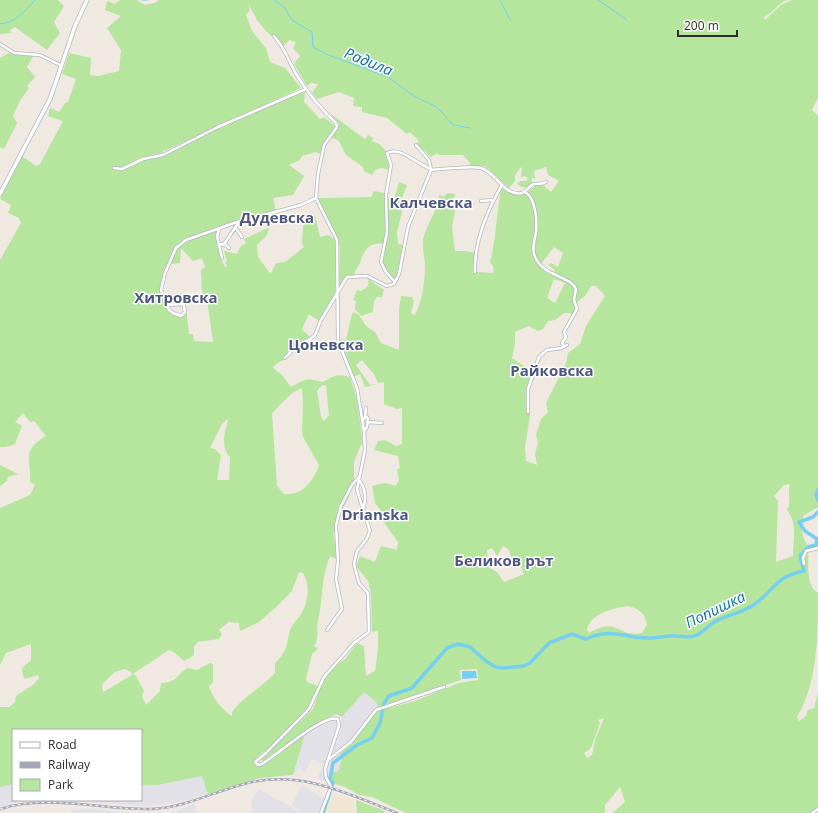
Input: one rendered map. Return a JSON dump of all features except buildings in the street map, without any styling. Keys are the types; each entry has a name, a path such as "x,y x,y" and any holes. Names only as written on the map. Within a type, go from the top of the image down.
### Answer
{"street":[{"path":"0,194 50,99 75,26 87,0"},
{"path":"274,36 283,48 306,89 337,125 324,145 318,174 316,198 337,240 338,341 357,388 364,418"},
{"path":"0,44 14,53 40,55 62,67"},
{"path":"114,168 122,169 143,159 163,155 218,127 306,89"},
{"path":"285,358 297,345 307,341 315,335 321,320 348,277 367,276 387,286 396,282 399,274 408,227 431,169 429,160 416,145"},
{"path":"396,282 386,272 381,262 387,232 386,195 392,165 387,153 392,150 398,151 420,165 431,169 479,167 487,170 502,185 513,193 524,192 532,185 546,182"},
{"path":"475,272 476,246 493,200 502,185"},
{"path":"524,192 531,197 534,209 536,227 533,244 534,255 546,270 572,284 576,289 574,300 577,310 564,332 566,336 562,344 565,346 548,350 539,357 528,389 528,412"},
{"path":"182,296 185,312 181,316 173,313 166,305 161,290 165,273 176,248 186,240 240,221 301,206 316,198"},
{"path":"481,201 488,202 493,200"},
{"path":"224,244 235,226 240,221"},
{"path":"235,226 242,238"},
{"path":"219,229 217,236 222,258"},
{"path":"219,244 224,244 229,248"},
{"path":"166,305 184,304"},
{"path":"307,341 311,349"},
{"path":"321,813 331,787 325,773 327,760 340,723 335,718 306,731 262,764 258,765 255,762 266,753 309,709 324,677 354,643 369,632 368,593 359,583 354,564 357,551 366,540 370,531 357,490 365,450 364,418 366,408"},
{"path":"364,418 368,418 367,428 364,431"},
{"path":"368,422 382,423"},
{"path":"359,478 364,486 365,502 363,509"},
{"path":"327,630 342,609 336,579 338,561 336,526 338,514 352,485 359,478"},
{"path":"804,564 803,558 806,551 818,548"},
{"path":"327,760 348,745 372,714 379,709 444,687"},
{"path":"812,813 818,809"}],"shaded area":[{"path":"364,691 376,702 378,707 349,743 332,755 342,717"},
{"path":"335,719 338,720 329,756 330,759 340,753 342,757 339,770 336,772 333,770 330,778 332,783 310,777 318,778 323,764 311,759 306,772 298,769 295,774 306,776 293,775 305,734"},
{"path":"202,776 208,794 182,802 144,806 84,801 142,801 142,785 158,785"},
{"path":"12,784 12,801 21,801 0,807 0,787"},
{"path":"301,785 325,799 319,813 298,813 300,811 292,805"},
{"path":"259,789 298,811 296,813 252,813 251,800"},
{"path":"332,792 354,801 355,813 324,813"},
{"path":"195,803 196,813 174,813"},
{"path":"91,809 126,813 71,813 71,810"}],"green space":[{"path":"0,0 58,0 64,6 54,22 60,33 47,50 15,27 10,30 11,33 0,34"},
{"path":"120,0 136,0 145,5 155,3 159,0 787,0 764,17 765,20 781,5 792,0 818,0 818,98 812,110 818,116 818,507 803,516 802,527 808,551 809,578 813,589 818,593 818,625 813,673 804,703 797,717 799,721 805,717 808,710 814,708 818,692 818,808 811,813 612,813 625,802 620,787 605,805 605,813 406,813 372,797 359,795 345,787 332,783 332,770 336,772 339,770 342,757 340,753 351,744 377,711 415,701 459,683 478,680 477,669 460,670 461,680 378,707 376,702 364,692 342,717 336,714 326,719 298,736 264,761 261,760 313,709 325,673 345,659 357,643 364,646 366,676 375,671 378,649 378,631 372,632 371,593 368,581 356,566 360,556 375,562 381,546 397,550 398,542 383,521 386,517 375,503 372,486 385,483 396,486 399,480 397,469 400,468 398,456 374,450 378,441 385,440 396,446 402,444 402,408 397,409 384,404 384,382 378,383 374,374 362,360 356,365 370,385 377,384 365,387 360,374 354,377 340,339 346,340 352,314 354,312 359,315 366,326 375,332 381,343 399,350 399,308 401,296 412,297 414,301 411,313 415,315 422,296 424,283 425,263 423,239 436,207 439,195 444,197 447,193 456,194 450,204 455,212 452,226 455,251 476,253 477,272 494,273 493,266 490,262 502,185 514,194 526,193 531,199 535,214 532,198 527,192 533,188 535,183 543,185 551,192 559,181 548,175 546,167 534,171 535,179 532,178 531,181 534,183 530,187 522,187 517,184 520,181 526,181 528,178 525,176 521,178 521,167 515,175 515,181 509,188 485,166 470,166 470,163 463,155 439,155 437,153 431,157 417,144 419,141 410,132 407,134 387,118 362,112 362,107 353,106 354,98 339,92 317,99 312,93 318,84 311,83 307,86 294,64 300,56 293,48 296,42 289,40 283,47 257,20 248,3 250,10 246,15 252,31 266,48 270,62 285,68 301,88 160,153 139,158 134,162 168,152 198,136 305,90 304,102 320,119 324,117 335,126 319,154 316,152 302,156 300,160 289,165 304,176 293,195 273,198 276,211 237,222 197,238 217,231 218,250 225,267 227,266 225,262 227,262 224,251 237,254 240,247 246,243 244,239 270,227 266,236 257,245 258,257 271,273 276,263 285,262 304,247 302,243 303,225 315,215 320,237 328,235 334,239 336,243 335,298 320,322 309,314 302,329 311,338 299,345 273,368 282,375 291,387 308,379 323,382 335,376 342,375 350,377 357,399 363,446 361,444 354,462 354,482 346,492 346,495 350,495 343,508 339,508 335,532 333,533 338,560 330,556 325,572 317,637 314,646 318,649 312,654 306,679 307,682 318,686 307,710 271,746 257,757 254,762 256,765 262,766 305,734 293,775 260,778 208,794 202,776 158,785 142,785 142,729 12,729 12,784 0,787 0,707 9,707 15,702 16,696 34,684 39,678 38,675 25,679 23,676 22,668 31,660 31,644 6,653 0,665 0,508 30,495 35,485 30,482 30,451 38,441 46,436 34,421 30,422 23,413 15,422 22,426 15,444 0,447 0,260 21,223 19,218 8,213 11,205 0,199 22,156 36,166 40,164 63,121 48,116 50,108 59,112 65,103 68,102 76,79 62,74 69,53 91,58 90,75 98,76 119,71 121,50 107,28 121,16 105,10 107,1 114,4","holes":["554,247 563,253 558,267 551,263 548,265 554,269 554,274 552,275 545,272 541,264","181,248 193,261 202,258 205,267 201,270 202,295 207,299 213,342 194,341 193,334 189,334 186,307 185,315 180,316 171,312 165,303 161,293 161,285 164,276 170,264 180,263","554,279 565,283 555,303 547,298","591,286 596,286 605,296 586,326 580,344 568,353 566,363 546,403 548,412 541,419 536,435 538,443 535,454 537,465 526,461 525,448 530,415 528,391 535,370 524,366 512,358 515,344 515,332 529,326 538,331 543,329 548,321 555,320 564,313 570,313 573,316 578,301 585,296","326,385 329,415 324,421 321,417 317,391 321,386","302,388 302,435 319,465 314,477 302,490 296,493 284,494 277,486 272,413 297,390","227,419 228,422 225,430 224,445 227,454 230,457 229,480 217,480 221,455 215,449 210,448 222,424","790,484 789,504 787,510 794,526 793,556 776,562 778,501 774,496 784,485","503,546 509,550 512,560 519,562 524,574 504,582 497,572 488,567 487,550 492,548 497,556","299,572 303,573 308,588 307,599 301,614 290,630 284,651 275,663 275,673 237,706 232,712 232,716 218,703 210,690 209,686 213,682 213,664 210,663 197,670 187,668 170,682 161,683 160,691 146,705 142,696 144,691 136,676 133,674 169,650 184,661 194,655 194,647 198,642 219,639 222,634 219,630 229,622 239,623 240,631 259,622 292,591","628,606 641,612 645,617 647,625 642,633 628,633 612,627 599,628 589,633 587,630 592,620 597,616 616,608","125,669 131,672 132,675 103,692 102,684 115,672","604,718 595,740 592,755 587,758 584,753 591,748 600,723 598,720"]},
{"path":"9,53 34,55 27,67 35,77 27,86 29,88 20,101 13,116 17,123 4,149 0,147 0,58"},
{"path":"331,114 365,139 368,135 373,138 372,141 379,144 388,153 389,170 382,168 375,170 372,175 364,171 363,167 346,155 339,141 331,137 339,124"},
{"path":"399,182 407,185 399,205 402,212 397,232 398,244 403,245 397,274 394,281 381,262 385,244 379,243 371,246 365,251 354,275 344,279 339,290 340,247 318,198 371,197 374,191 385,193 385,197 394,199"},
{"path":"367,278 384,290 382,297 377,297 374,301 373,312 361,316 355,309 356,301 353,300 357,290 361,291 367,287 369,282"},
{"path":"0,465 18,474 8,477 7,481 0,486"},
{"path":"356,800 385,811 384,813 357,813"}],"water":[{"path":"462,671 476,671 477,678 462,679"}],"waterway":[{"path":"0,24 15,19 35,0"},
{"path":"142,0 148,0"},
{"name":"Радила","path":"274,0 284,7 292,20 312,32 313,47 326,54 388,77 414,96 437,107 453,125 471,128"},
{"path":"500,0 510,20"},
{"path":"598,0 627,20"},
{"name":"Попишка","path":"818,490 816,495 818,500"},
{"name":"Попишка","path":"323,813 333,783 330,779 333,763 357,745 372,738 380,723 384,703 389,696 412,688 447,648 458,644 470,647 487,662 496,667 504,668 524,666 530,663 549,643 572,634 586,639 603,634 650,638 672,636 689,637 700,634 716,621 755,604 776,584 787,576 804,571 800,556 808,547 816,545 817,539 805,531 799,522 813,517 818,512"}],"railway":[{"path":"0,809 37,803 75,804 132,809 164,808 176,806 248,783 268,780 287,780 324,786 361,798 397,813"}],"district":[{"name":"Калчевска","path":"431,202"},
{"name":"Дудевска","path":"277,217"},
{"name":"Хитровска","path":"176,297"},
{"name":"Цоневска","path":"326,344"},
{"name":"Райковска","path":"552,370"},
{"name":"Drianska","path":"375,514"},
{"name":"Беликов рът","path":"504,560"}]}
